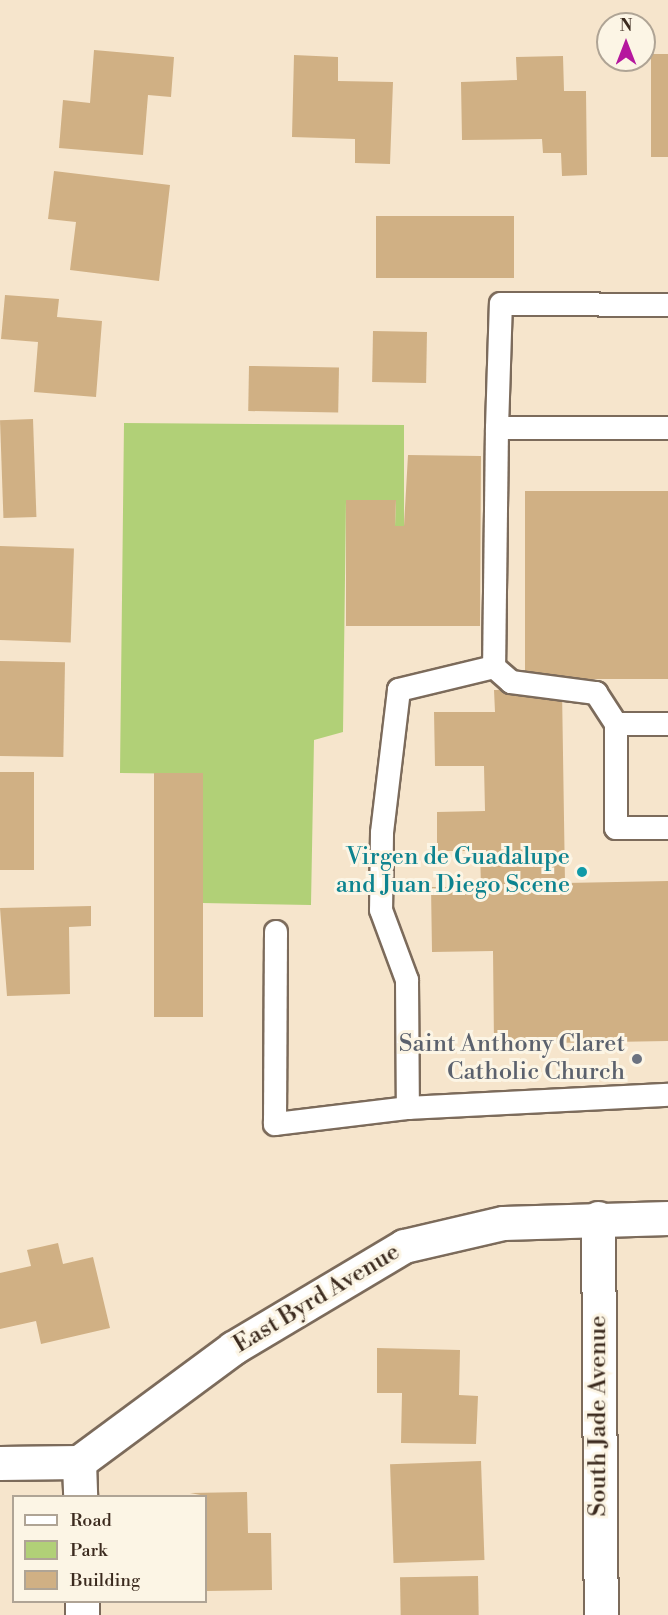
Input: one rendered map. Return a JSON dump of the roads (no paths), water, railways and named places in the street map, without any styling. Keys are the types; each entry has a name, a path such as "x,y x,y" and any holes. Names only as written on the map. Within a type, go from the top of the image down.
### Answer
{"street":[{"name":"East Byrd Avenue","path":"79,1462 233,1348 404,1246 503,1223 598,1218 668,1218"},
{"name":"South Jade Avenue","path":"598,1218 601,1615"},
{"path":"0,1463 79,1462 80,1495"}],"lane":[{"path":"668,305 501,304 494,667 511,682 596,693 616,724 616,828 668,828"},
{"path":"497,428 668,428"},
{"path":"408,1108 407,980 381,910 382,833 399,690 494,667"},
{"path":"616,724 668,724"},
{"path":"276,932 274,1124 408,1108 668,1095"}],"place":[{"name":"Virgen de Guadalupe and Juan Diego Scene","path":"582,872"},
{"name":"Saint Anthony Claret Catholic Church","path":"637,1059"}]}
